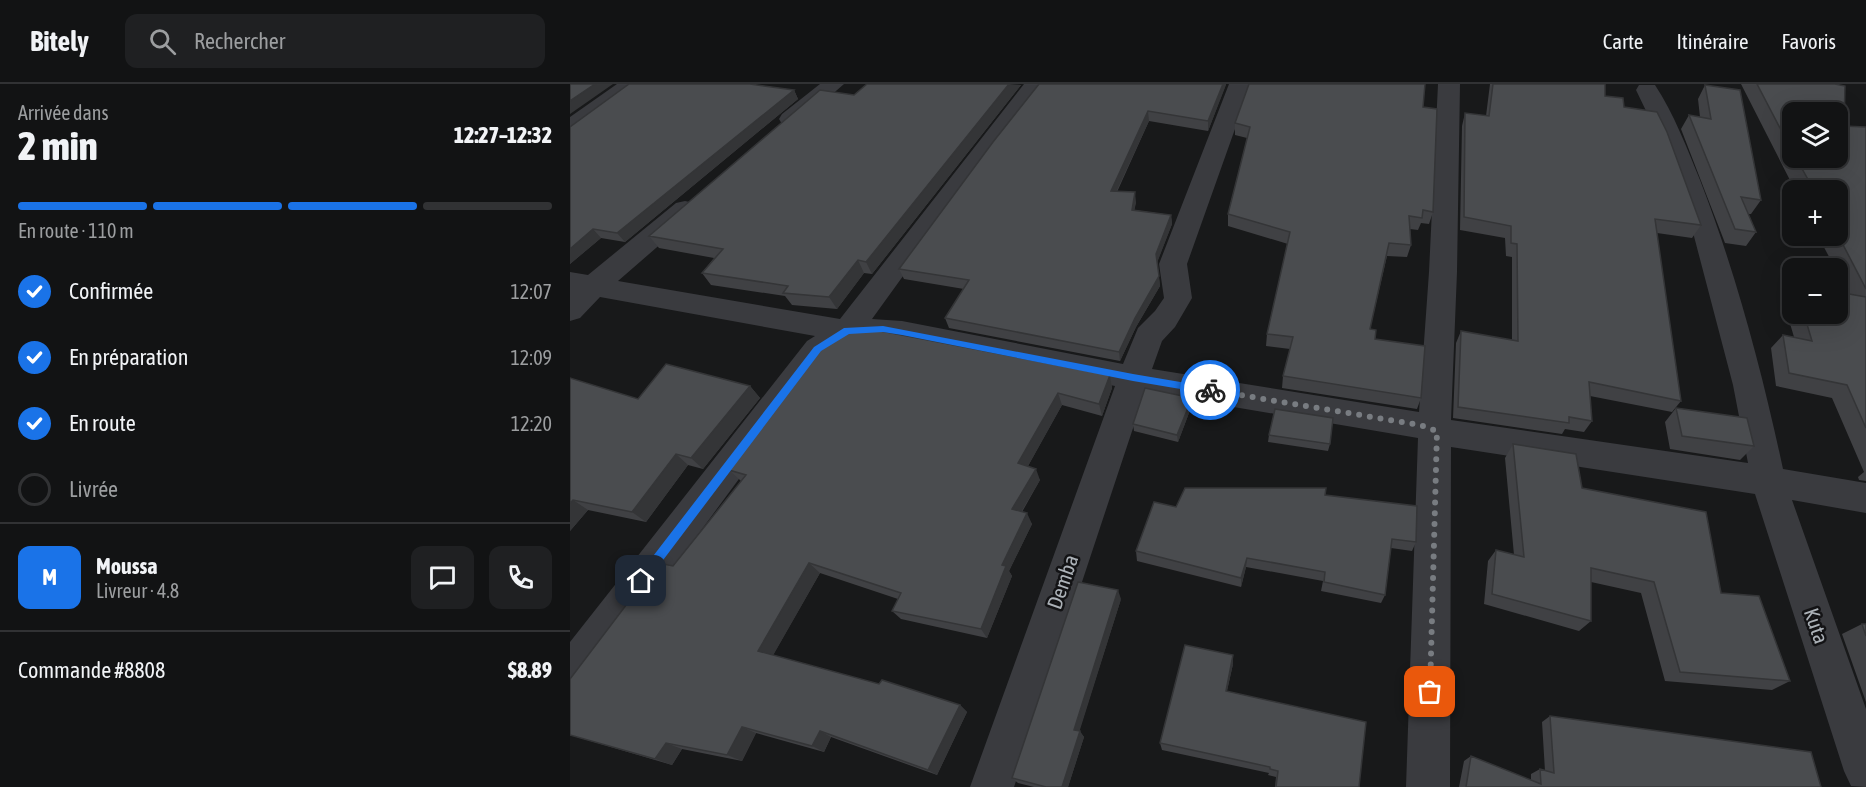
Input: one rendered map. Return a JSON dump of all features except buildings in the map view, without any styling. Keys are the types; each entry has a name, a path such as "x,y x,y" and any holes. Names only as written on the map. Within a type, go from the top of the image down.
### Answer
{"street":[{"path":"570,128 631,84"},
{"path":"774,133 833,84"},
{"path":"570,675 818,349 847,331 986,145 1035,84"},
{"name":"Demba","path":"992,787 1133,378 1149,336 1165,319 1178,298 1173,264 1240,84"},
{"path":"1428,787 1437,431 1435,409 1443,272 1449,84"},
{"name":"Kuta","path":"1647,90 1674,144 1703,221 1749,385 1768,481 1866,771"},
{"path":"570,310 582,284 702,194"},
{"path":"582,284 847,331 883,329 902,332 1133,378 1420,425 1437,431 1866,498"}],"way so far":[{"path":"1210,390 1420,425 1437,431 1430,692"}],"route":[{"path":"641,581 818,349 847,331 883,329 902,332 1133,378 1210,390"}]}
